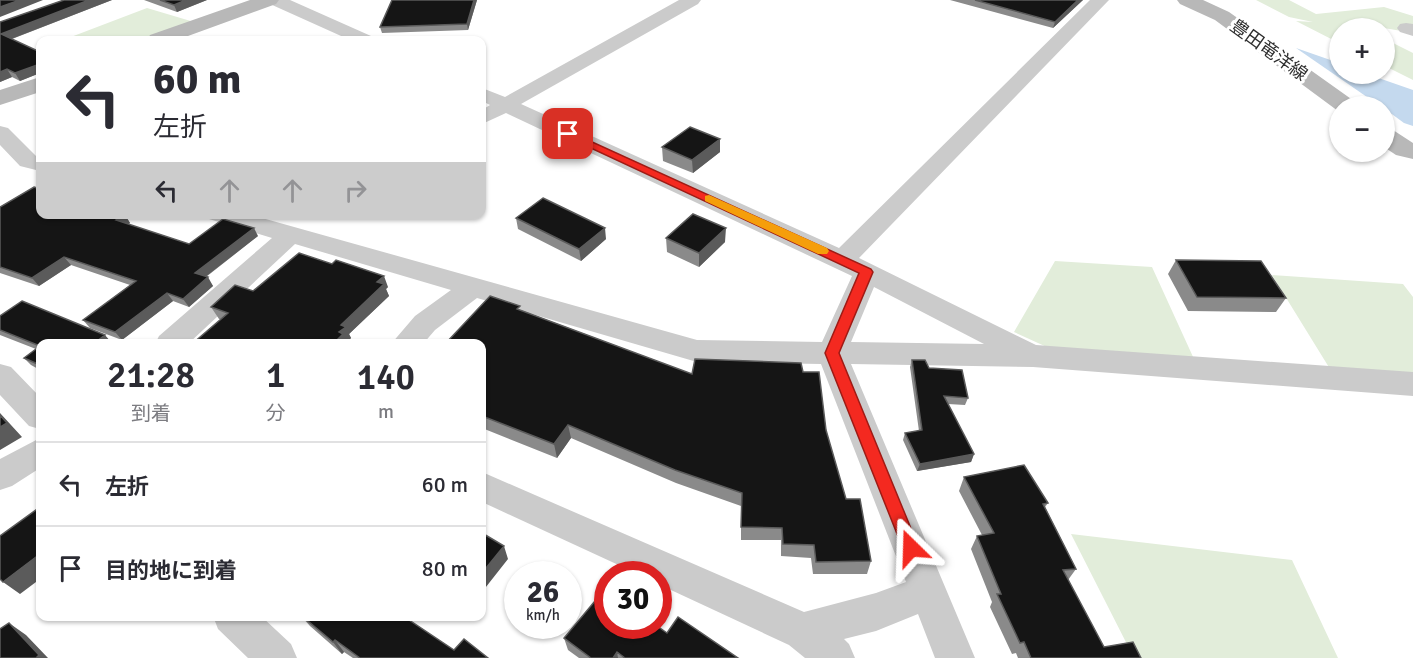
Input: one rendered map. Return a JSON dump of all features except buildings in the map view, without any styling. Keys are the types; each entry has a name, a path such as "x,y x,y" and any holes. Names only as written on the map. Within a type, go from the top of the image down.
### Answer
{"main road":[{"path":"169,36 269,0"},
{"name":"豊田竜洋線","path":"1187,0 1222,16 1332,96"},
{"path":"0,98 36,85"},
{"path":"1395,142 1406,150 1413,151"}],"street":[{"path":"276,0 355,36"},
{"path":"486,116 692,0"},
{"path":"955,658 832,353 854,266 1100,0"},
{"path":"486,96 854,266 1033,356"},
{"path":"0,133 28,161 36,163"},
{"path":"245,219 289,227 472,287 697,351 1033,356 1413,384"},
{"path":"174,339 289,227"},
{"path":"410,339 425,323 472,287"},
{"path":"0,375 36,413"},
{"path":"0,476 36,454"},
{"path":"486,488 803,631 835,658"},
{"path":"803,631 876,612 928,592"},
{"path":"237,621 277,658"}],"green space":[{"path":"1256,0 1289,0 1316,14 1384,7 1413,16 1413,33 1395,30 1395,18 1329,18 1329,38 1296,21 1313,22 1289,17"},
{"path":"147,8 194,22 154,36 74,36"},
{"path":"1395,44 1413,53 1413,80 1395,71"},
{"path":"1055,261 1152,267 1194,359 1330,369 1272,275 1403,284 1413,297 1413,382 1049,348 1014,332"},
{"path":"1071,534 1292,560 1338,658 1134,658"}],"water":[{"path":"1296,48 1329,60 1329,71"},
{"path":"1348,84 1395,84 1413,90 1413,126 1395,116 1395,96 1366,96"}],"slow traffic":[{"path":"709,198 823,251"}],"route":[{"path":"568,134 867,272 832,353 911,548"}]}
